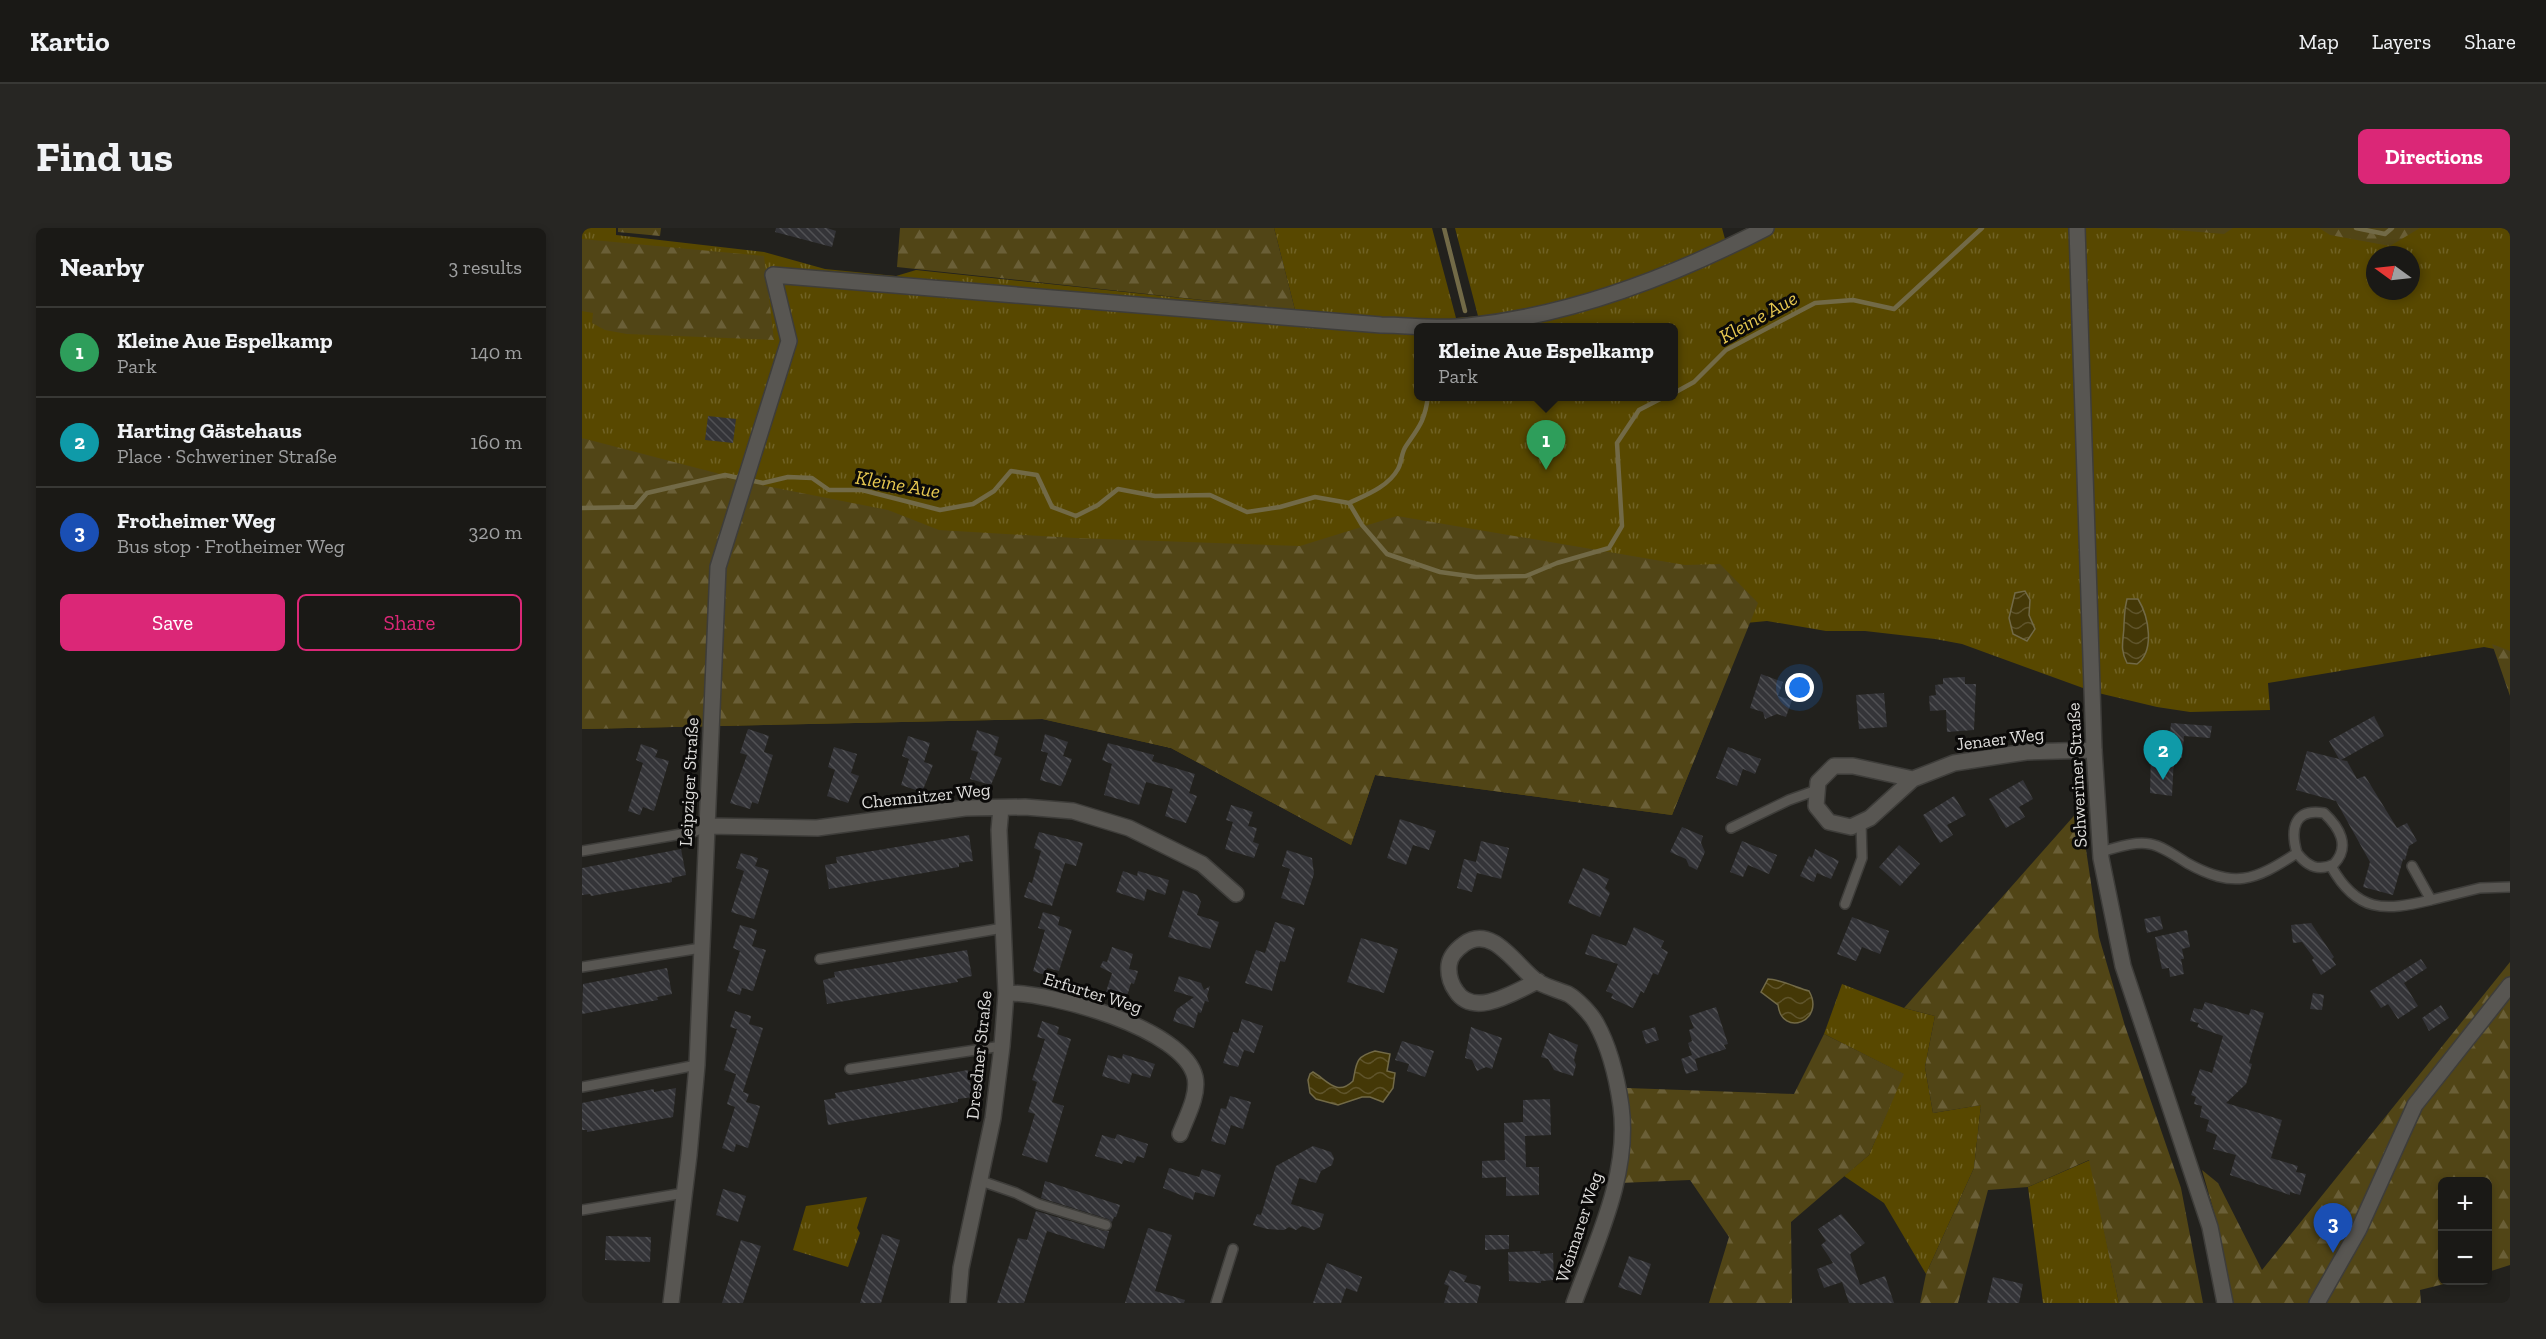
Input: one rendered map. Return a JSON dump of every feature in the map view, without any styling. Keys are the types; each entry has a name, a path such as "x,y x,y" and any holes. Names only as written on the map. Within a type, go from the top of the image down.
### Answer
{"street":[{"name":"Leipziger Straße","path":"1489,323 1573,308 1717,254 1766,228"},
{"name":"Schweriner Straße","path":"2078,228 2094,750 2100,852 2123,966 2210,1227 2224,1303"},
{"name":"Leipziger Straße","path":"671,1303 697,1065 718,567 789,341 773,275 1381,325 1414,326"},
{"name":"Jenaer Weg","path":"1861,822 1870,818 1912,779 1954,764 2026,752 2094,750"},
{"path":"1861,822 1851,827 1829,822 1816,806 1818,782 1834,766 1853,766 1912,779"},
{"name":"Chemnitzer Weg","path":"706,826 817,828 965,808 1025,807 1073,811 1129,828 1202,864 1236,894"},
{"name":"Dresdner Straße","path":"958,1303 961,1268 993,1118 1002,1046 1006,993 999,830 1001,808"},
{"name":"Weimarer Weg","path":"1538,981 1484,1004 1469,1002 1458,995 1450,983 1449,965 1455,951 1469,941 1484,939 1501,946 1538,981 1571,995 1595,1022 1613,1064 1621,1107 1621,1150 1614,1194 1574,1303"},
{"path":"2318,1303 2359,1229 2415,1105 2510,985"},
{"name":"Erfurter Weg","path":"1006,993 1035,994 1081,1006 1142,1028 1176,1049 1189,1064 1195,1077 1196,1090 1180,1134"}],"lane":[{"path":"1731,828 1789,800 1817,790"},
{"path":"2306,813 2324,813 2337,828 2342,843 2339,859 2331,866 2313,868 2297,853 2293,834 2299,818 2306,813"},
{"path":"1845,904 1862,858 1861,822"},
{"path":"582,851 693,832 706,826"},
{"path":"2100,852 2138,843 2153,844 2208,874 2228,879 2248,879 2297,853"},
{"path":"2331,866 2349,894 2361,901 2391,907 2406,907 2480,888 2510,886"},
{"path":"2412,866 2431,900"},
{"path":"820,959 1004,928"},
{"path":"582,967 701,948"},
{"path":"850,1069 1002,1046"},
{"path":"582,1087 697,1065"},
{"path":"981,1181 1016,1193 1038,1204 1106,1225"},
{"path":"582,1210 684,1192"},
{"path":"1216,1303 1233,1249"}],"green space":[{"path":"582,228 616,228 616,235 764,252 825,269 896,276 916,270 1295,310 1274,228 1432,228 1456,318 1478,316 1455,228 1722,228 1725,239 1747,228 2510,228 2510,652 2484,647 2268,683 2270,710 2190,712 2157,707 2094,692 1962,644 1865,631 1826,631 1767,621 1724,625 1721,693 1672,815 1375,775 1351,845 1171,748 1043,719 582,729"},
{"path":"618,228 661,228 660,236 618,232"},
{"path":"900,228 1274,228 1295,310 897,267"},
{"path":"2150,228 2233,228 2224,234"},
{"path":"2319,228 2420,228 2390,246 2330,235"},
{"path":"582,239 764,256 774,340 627,334 605,330 592,323 593,313 582,311"},
{"path":"582,438 766,486 888,510 939,530 1075,538 1300,546 1397,516 1685,565 1720,564 1758,603 1672,815 1375,775 1351,845 1171,748 1042,719 582,729"},
{"path":"2492,644 2510,651 2510,696"},
{"path":"2080,809 2099,937 2125,1026 2181,1188 2203,1303 2119,1303 2089,1160 2028,1187 1988,1190 1958,1303 1920,1303 1926,1274 1974,1168 1981,1105 1933,1113 1925,1067 1935,1016 1904,1008"},
{"path":"2510,962 2510,1265 2492,1271 2492,1177 2438,1177 2438,1285 2440,1285 2420,1290 2421,1303 2233,1303 2218,1226 2202,1170 2218,1183 2262,1270"},
{"path":"1842,984 1904,1008 1935,1016 1925,1067 1933,1113 1981,1105 1974,1168 1926,1274 1884,1203 1844,1176 1869,1155 1903,1074 1824,1034"},
{"path":"1824,1034 1904,1074 1869,1155 1791,1222 1792,1303 1709,1303 1729,1237 1690,1180 1620,1183 1625,1151 1627,1088 1794,1094"},
{"path":"2090,1160 2119,1303 2043,1303 2028,1187"},
{"path":"867,1197 857,1228 860,1233 848,1267 793,1250 806,1206"}],"water":[{"path":"2025,591 2030,600 2029,615 2035,629 2027,641 2013,634 2009,618 2015,593"},
{"path":"2127,599 2138,599 2147,624 2146,651 2137,664 2127,663 2123,653"},
{"path":"1768,979 1809,991 1813,1002 1808,1017 1801,1022 1787,1021 1781,1015 1778,1005 1761,992"},
{"path":"1375,1051 1390,1054 1387,1071 1395,1073 1393,1088 1383,1102 1370,1097 1362,1097 1338,1105 1316,1099 1310,1093 1308,1080 1313,1072 1332,1086 1347,1086 1353,1081 1360,1058"}],"building":[{"path":"776,228 827,228 836,231 832,247 775,232"},
{"path":"708,416 736,419 733,443 705,440"},
{"path":"1761,674 1783,682 1778,696 1792,700 1786,717 1777,714 1765,719 1763,712 1750,708"},
{"path":"1965,677 1965,684 1976,684 1974,730 1947,732 1946,710 1930,711 1929,696 1936,695 1935,685 1943,684 1943,678"},
{"path":"1884,693 1887,727 1859,729 1856,695"},
{"path":"2374,716 2384,736 2341,760 2347,761 2357,779 2365,776 2397,828 2407,823 2417,841 2409,846 2405,860 2403,859 2393,895 2363,887 2370,862 2336,801 2296,790 2307,751 2339,759 2329,741"},
{"path":"2171,723 2212,726 2210,738 2184,736 2182,758 2168,756"},
{"path":"748,729 769,736 764,752 773,755 758,804 752,802 750,809 730,803 747,755 740,753"},
{"path":"977,730 999,737 994,755 1002,758 991,785 970,779 978,752 971,750"},
{"path":"1045,734 1068,742 1063,756 1072,759 1061,786 1040,780 1048,753 1041,751"},
{"path":"908,736 930,743 924,762 933,765 922,792 901,785 909,759 902,756"},
{"path":"1108,743 1154,755 1152,761 1195,774 1189,793 1197,796 1186,823 1165,816 1173,789 1146,782 1139,805 1104,795 1112,764 1102,760"},
{"path":"641,744 658,750 655,757 669,761 654,811 643,807 640,815 628,811 643,763 636,760"},
{"path":"834,747 857,754 851,773 859,776 848,803 827,796 835,770 828,767"},
{"path":"1728,747 1761,759 1755,774 1743,769 1737,786 1716,778"},
{"path":"2151,754 2174,757 2172,796 2150,793"},
{"path":"2023,780 2033,799 2019,807 2025,817 2006,828 1989,799"},
{"path":"1954,796 1966,815 1947,825 1953,835 1940,843 1923,815"},
{"path":"1231,805 1253,812 1248,826 1257,828 1253,842 1259,844 1254,858 1225,849 1233,822 1226,820"},
{"path":"1400,819 1436,831 1429,850 1413,845 1406,865 1387,858"},
{"path":"1682,827 1703,836 1701,843 1705,852 1697,870 1689,866 1686,859 1670,852"},
{"path":"1039,832 1083,843 1076,866 1065,863 1052,906 1024,897 1029,882 1032,883 1041,851 1034,848"},
{"path":"969,835 973,861 959,863 959,867 829,889 825,865 837,863 836,857"},
{"path":"1481,841 1509,848 1501,879 1477,873 1472,892 1457,888 1464,859 1476,862"},
{"path":"1742,841 1777,855 1769,874 1748,865 1743,877 1730,872"},
{"path":"1899,845 1920,864 1900,886 1879,867"},
{"path":"681,849 686,875 672,878 672,882 591,896 590,894 582,895 582,868"},
{"path":"1815,849 1839,861 1831,879 1817,873 1814,882 1800,876 1809,856 1812,858"},
{"path":"1287,850 1312,858 1314,874 1304,905 1281,898 1290,869 1282,866"},
{"path":"741,853 758,858 755,866 769,870 754,919 731,912 744,871 736,868"},
{"path":"1583,868 1609,879 1605,888 1610,893 1600,917 1568,903"},
{"path":"1123,871 1137,876 1138,871 1169,880 1165,895 1147,889 1144,901 1116,892"},
{"path":"1183,890 1197,895 1201,902 1197,915 1219,922 1210,949 1168,937"},
{"path":"1043,912 1060,917 1058,925 1072,930 1059,971 1047,968 1045,975 1033,971 1045,930 1038,928"},
{"path":"2160,916 2163,929 2147,933 2144,919"},
{"path":"1852,917 1889,931 1880,954 1862,947 1856,961 1837,954"},
{"path":"1275,922 1295,928 1285,962 1280,961 1272,991 1245,983 1256,950 1265,953"},
{"path":"2311,923 2334,957 2332,959 2336,965 2321,975 2312,960 2314,958 2302,942 2293,943 2291,925"},
{"path":"740,925 757,930 752,946 766,950 753,991 742,988 740,995 727,991 740,951 733,948"},
{"path":"1634,927 1664,941 1661,948 1668,952 1658,975 1653,973 1644,993 1641,991 1633,1008 1611,998 1613,994 1606,991 1618,964 1585,954 1592,934 1626,946"},
{"path":"2187,930 2190,947 2182,949 2184,974 2170,977 2169,968 2162,969 2155,937"},
{"path":"1361,938 1398,949 1384,993 1347,982"},
{"path":"1112,947 1133,954 1129,969 1138,971 1126,999 1106,992 1112,973 1100,967 1103,961 1107,962"},
{"path":"967,950 972,976 957,979 958,982 827,1004 823,980 835,977 834,972"},
{"path":"2421,959 2427,968 2404,983 2418,1006 2398,1019 2388,1004 2381,1008 2370,991"},
{"path":"667,968 672,994 657,997 658,1000 582,1014 583,984"},
{"path":"1179,976 1201,983 1204,990 1210,986 1207,996 1209,1002 1205,1001 1201,1013 1198,1012 1194,1028 1173,1021 1177,1009 1194,997 1174,991"},
{"path":"2313,993 2324,995 2322,1010 2310,1009"},
{"path":"2205,1002 2249,1015 2251,1009 2264,1013 2249,1063 2252,1064 2246,1084 2226,1103 2282,1120 2271,1158 2298,1166 2296,1172 2306,1174 2300,1195 2290,1192 2290,1195 2230,1175 2236,1155 2213,1149 2217,1135 2206,1131 2209,1120 2200,1117 2202,1106 2194,1104 2196,1097 2191,1095 2200,1069 2212,1073 2223,1036 2197,1027 2199,1023 2190,1021 2194,1008 2202,1010"},
{"path":"2441,1005 2449,1018 2429,1031 2422,1018"},
{"path":"1716,1007 1728,1044 1724,1045 1726,1049 1695,1059 1698,1070 1686,1074 1681,1059 1692,1055 1688,1043 1692,1041 1689,1030 1694,1028 1689,1016"},
{"path":"735,1011 751,1016 749,1024 763,1028 743,1092 749,1094 746,1102 760,1106 748,1148 736,1144 734,1152 722,1148 735,1107 727,1104 736,1074 724,1070 737,1029 730,1027"},
{"path":"1242,1019 1263,1026 1254,1053 1244,1050 1238,1067 1223,1063 1233,1032 1238,1033"},
{"path":"1042,1021 1059,1027 1057,1034 1071,1039 1052,1102 1064,1106 1047,1163 1022,1155 1035,1114 1028,1112 1037,1082 1032,1080 1045,1039 1037,1037"},
{"path":"1471,1027 1502,1038 1492,1069 1486,1067 1477,1071 1472,1060 1465,1058"},
{"path":"1655,1027 1659,1040 1646,1044 1642,1031"},
{"path":"1549,1033 1578,1045 1573,1076 1554,1070 1548,1059 1541,1057"},
{"path":"1402,1041 1434,1051 1425,1077 1407,1071 1409,1064 1395,1060"},
{"path":"1123,1054 1155,1064 1150,1078 1132,1073 1129,1084 1102,1076 1108,1055 1122,1059"},
{"path":"968,1070 973,1097 958,1099 958,1102 828,1125 824,1100 836,1098 835,1093"},
{"path":"676,1088 673,1117 587,1132 587,1130 582,1130 582,1103 654,1089 654,1092"},
{"path":"1230,1096 1251,1102 1243,1129 1231,1125 1225,1145 1211,1141 1221,1108 1226,1109"},
{"path":"1550,1099 1551,1135 1525,1136 1526,1167 1539,1167 1539,1195 1506,1196 1506,1177 1482,1178 1482,1161 1505,1160 1504,1123 1523,1122 1523,1100"},
{"path":"1117,1134 1148,1144 1144,1158 1137,1156 1134,1163 1124,1160 1122,1164 1095,1156 1102,1135 1115,1139"},
{"path":"1313,1146 1331,1152 1334,1158 1332,1165 1321,1171 1316,1183 1299,1178 1291,1204 1324,1214 1320,1227 1314,1230 1302,1226 1296,1230 1289,1227 1284,1230 1253,1225 1257,1214 1261,1215 1276,1166"},
{"path":"1169,1168 1199,1177 1202,1169 1221,1175 1214,1197 1195,1192 1193,1200 1163,1188"},
{"path":"1045,1181 1120,1205 1116,1217 1112,1222 1041,1198"},
{"path":"723,1189 746,1196 738,1222 716,1215"},
{"path":"1036,1211 1109,1231 1104,1249 1047,1231 1024,1303 997,1303 1018,1238 1027,1240"},
{"path":"1841,1214 1865,1243 1850,1254 1860,1285 1885,1276 1894,1303 1849,1303 1842,1282 1824,1288 1817,1269 1833,1263 1821,1245 1826,1241 1818,1229"},
{"path":"1148,1228 1172,1235 1155,1291 1185,1300 1184,1303 1125,1303"},
{"path":"882,1234 900,1240 881,1303 860,1303"},
{"path":"1485,1235 1509,1235 1509,1249 1485,1250"},
{"path":"606,1236 651,1237 650,1262 605,1260"},
{"path":"741,1240 761,1246 743,1303 722,1303"},
{"path":"1540,1251 1540,1254 1553,1253 1554,1280 1541,1281 1541,1283 1509,1281 1508,1252"},
{"path":"1629,1256 1651,1264 1641,1295 1618,1287"},
{"path":"1327,1263 1362,1277 1357,1292 1346,1288 1341,1303 1313,1303"},
{"path":"1450,1270 1467,1276 1464,1282 1481,1286 1477,1303 1444,1303 1449,1286 1444,1284"},
{"path":"1993,1277 2023,1284 2019,1303 1987,1303"}],"waterway":[{"path":"1444,228 1465,311"},
{"name":"Kleine Aue","path":"1678,391 1694,382 1726,350 1815,303 1853,300 1894,309 1982,228"},
{"name":"Kleine Aue","path":"2356,228 2385,234 2392,228"},
{"path":"1349,503 1376,490 1394,475 1404,449 1423,418 1427,401"},
{"name":"Kleine Aue","path":"582,508 635,507 647,493 725,475 763,483 788,477 812,478 829,490 862,490 940,510 973,504 994,491 1011,471 1037,475 1052,507 1076,516 1098,505 1118,489 1155,496 1210,495 1247,512 1280,507 1315,497 1349,503 1362,525 1387,554 1440,572 1476,577 1526,576 1557,563 1609,548 1622,526 1617,443 1639,410 1656,401"}],"place":[{"name":"Kleine Aue Espelkamp","path":"1546,470"},
{"name":"Harting Gästehaus","path":"2163,780"},
{"name":"Frotheimer Weg","path":"2333,1253"}]}
